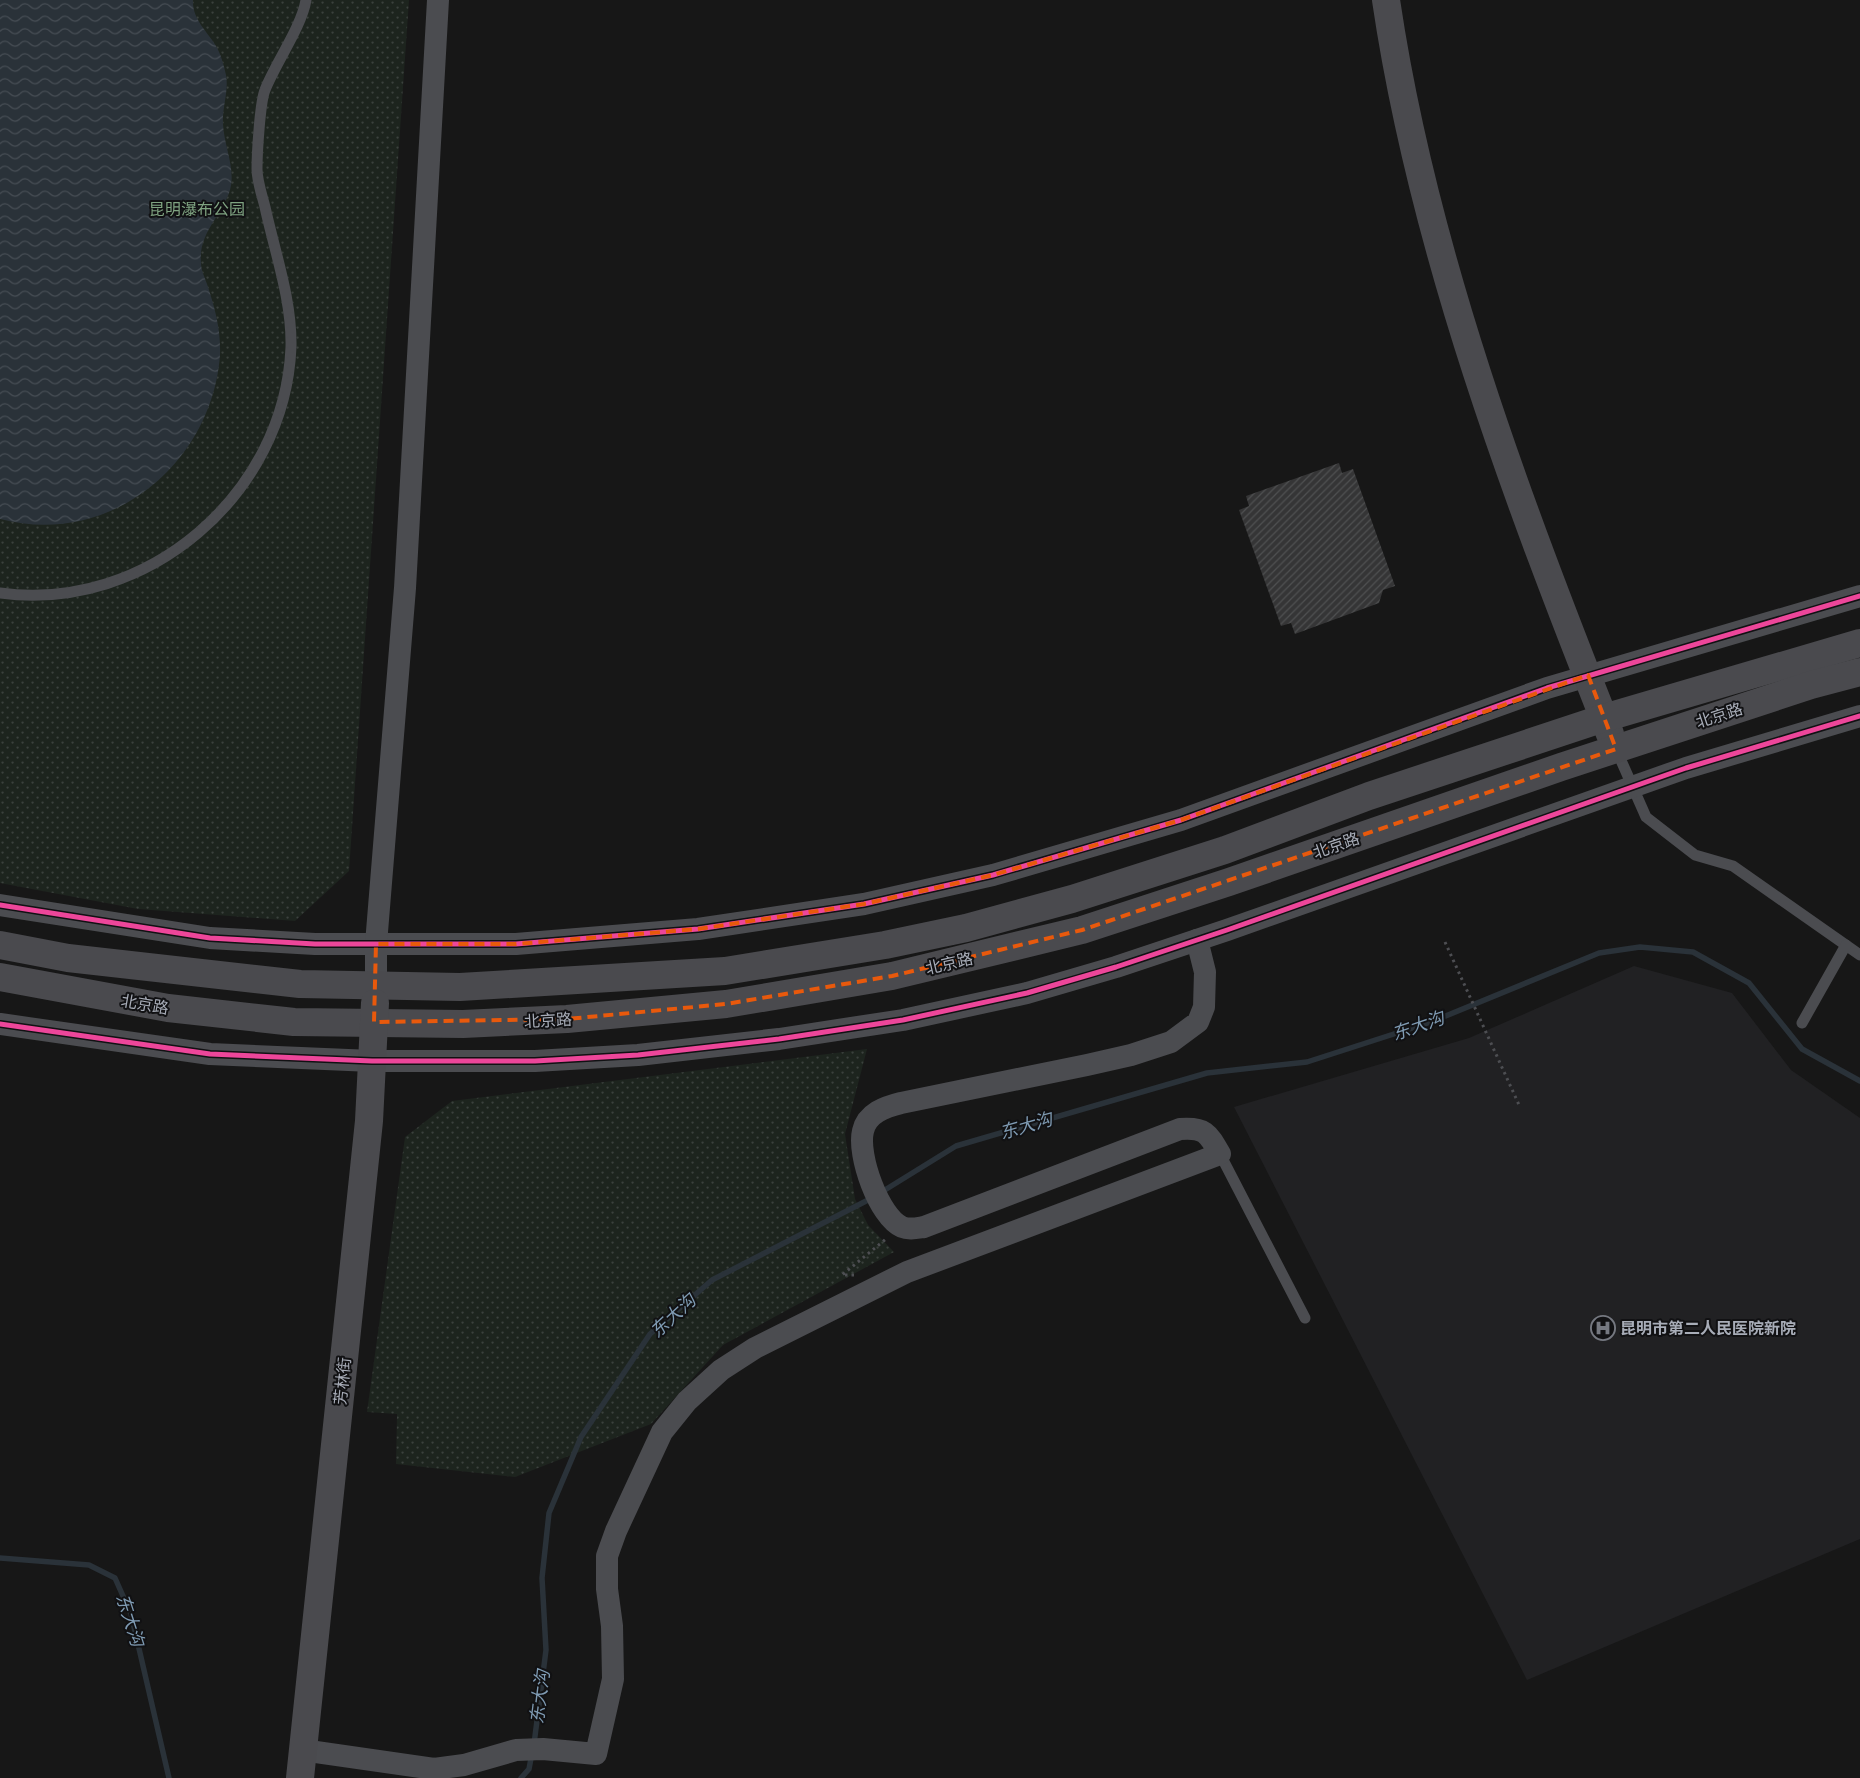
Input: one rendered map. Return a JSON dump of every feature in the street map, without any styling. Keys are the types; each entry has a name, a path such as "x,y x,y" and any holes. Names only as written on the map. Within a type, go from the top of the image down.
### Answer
{"main road":[{"path":"1386,0 1393,49 1420,175 1457,307 1515,485 1616,749"},
{"name":"北京路","path":"0,945 68,958 300,984 460,987 725,971 885,945 966,928 1072,899 1225,850 1369,796 1604,718 1860,642"},
{"name":"北京路","path":"0,977 168,1008 294,1022 463,1024 567,1019 726,1004 892,976 1082,930 1811,684 1860,672"},
{"name":"芳林街","path":"300,1778 370,1121 376,984"}],"street":[{"path":"376,984 376,944 405,588 438,0"},
{"path":"0,905 210,938 316,944 516,944 698,929 864,904 975,879 1181,820 1588,675 1860,596"},
{"path":"0,1024 210,1054 372,1061 535,1061 638,1055 779,1039 902,1020 1027,993 1197,940 1632,786 1860,716"},
{"path":"302,1750 434,1769 464,1765 516,1750 543,1749 596,1754 613,1679 612,1626 607,1589 608,1556 616,1531 662,1432 687,1401 721,1370 755,1348 907,1272 1220,1154 1209,1136 1197,1128 1180,1129 924,1227 912,1229 902,1227 891,1219 868,1177 863,1131 871,1116 885,1107 1131,1055 1171,1042 1198,1022 1204,1007 1205,972 1197,940"}],"lane":[{"path":"0,593 35,596 83,591 121,579 150,566 191,540 218,515 245,481 271,438 284,400 291,346 287,302 257,170 264,92 306,0"},
{"path":"1616,749 1646,817 1695,855 1733,866 1860,955"},
{"path":"1802,1023 1846,945"},
{"path":"1220,1154 1305,1318"}],"path":[{"path":"1445,942 1520,1107"},
{"path":"874,1288 868,1275 842,1275 886,1240 891,1219"}],"highlighted area":[{"path":"1588,675 1616,749 1082,930 892,976 726,1004 567,1019 374,1022 376,944 516,944 698,929 864,904 993,875 1181,820"}],"shaded area":[{"name":"昆明市第二人民医院新院","path":"1634,966 1732,993 1791,1070 1860,1118 1860,1539 1527,1680 1234,1107 1469,1038"}],"green space":[{"name":"昆明瀑布公园","path":"0,0 409,0 349,871 295,921 138,909 0,883"},
{"path":"867,1049 845,1134 855,1199 868,1225 894,1252 723,1345 651,1424 515,1477 396,1464 397,1414 367,1412 405,1137 452,1101"}],"water":[{"path":"0,0 193,0 197,19 218,49 226,75 227,87 223,124 232,174 230,190 207,234 201,252 202,268 215,310 220,337 220,355 213,395 198,431 176,462 148,489 116,509 80,521 41,525 0,519"}],"building":[{"path":"1339,463 1342,473 1353,469 1395,586 1383,590 1379,603 1295,634 1291,623 1281,626 1239,510 1249,506 1246,496"}],"waterway":[{"name":"东大沟","path":"880,1193 956,1146 1207,1073 1307,1062 1431,1022 1599,953 1640,947 1693,952 1749,983 1802,1049 1860,1081"},
{"name":"东大沟","path":"534,1744 546,1650 542,1578 549,1513 581,1437 650,1334 712,1280 872,1198"},
{"name":"东大沟","path":"0,1558 89,1565 115,1578 131,1614 169,1778"},
{"name":"东大沟","path":"521,1778 529,1769 532,1753"}],"cycle path":[{"path":"0,905 210,938 315,944 516,944 698,929 864,904 993,875 1181,820 1547,688 1860,596"},
{"path":"0,1024 210,1054 372,1061 535,1061 638,1055 779,1039 903,1020 1027,993 1116,967 1227,930 1686,768 1860,716"}],"place":[{"name":"昆明市第二人民医院新院","path":"1603,1328"}]}
